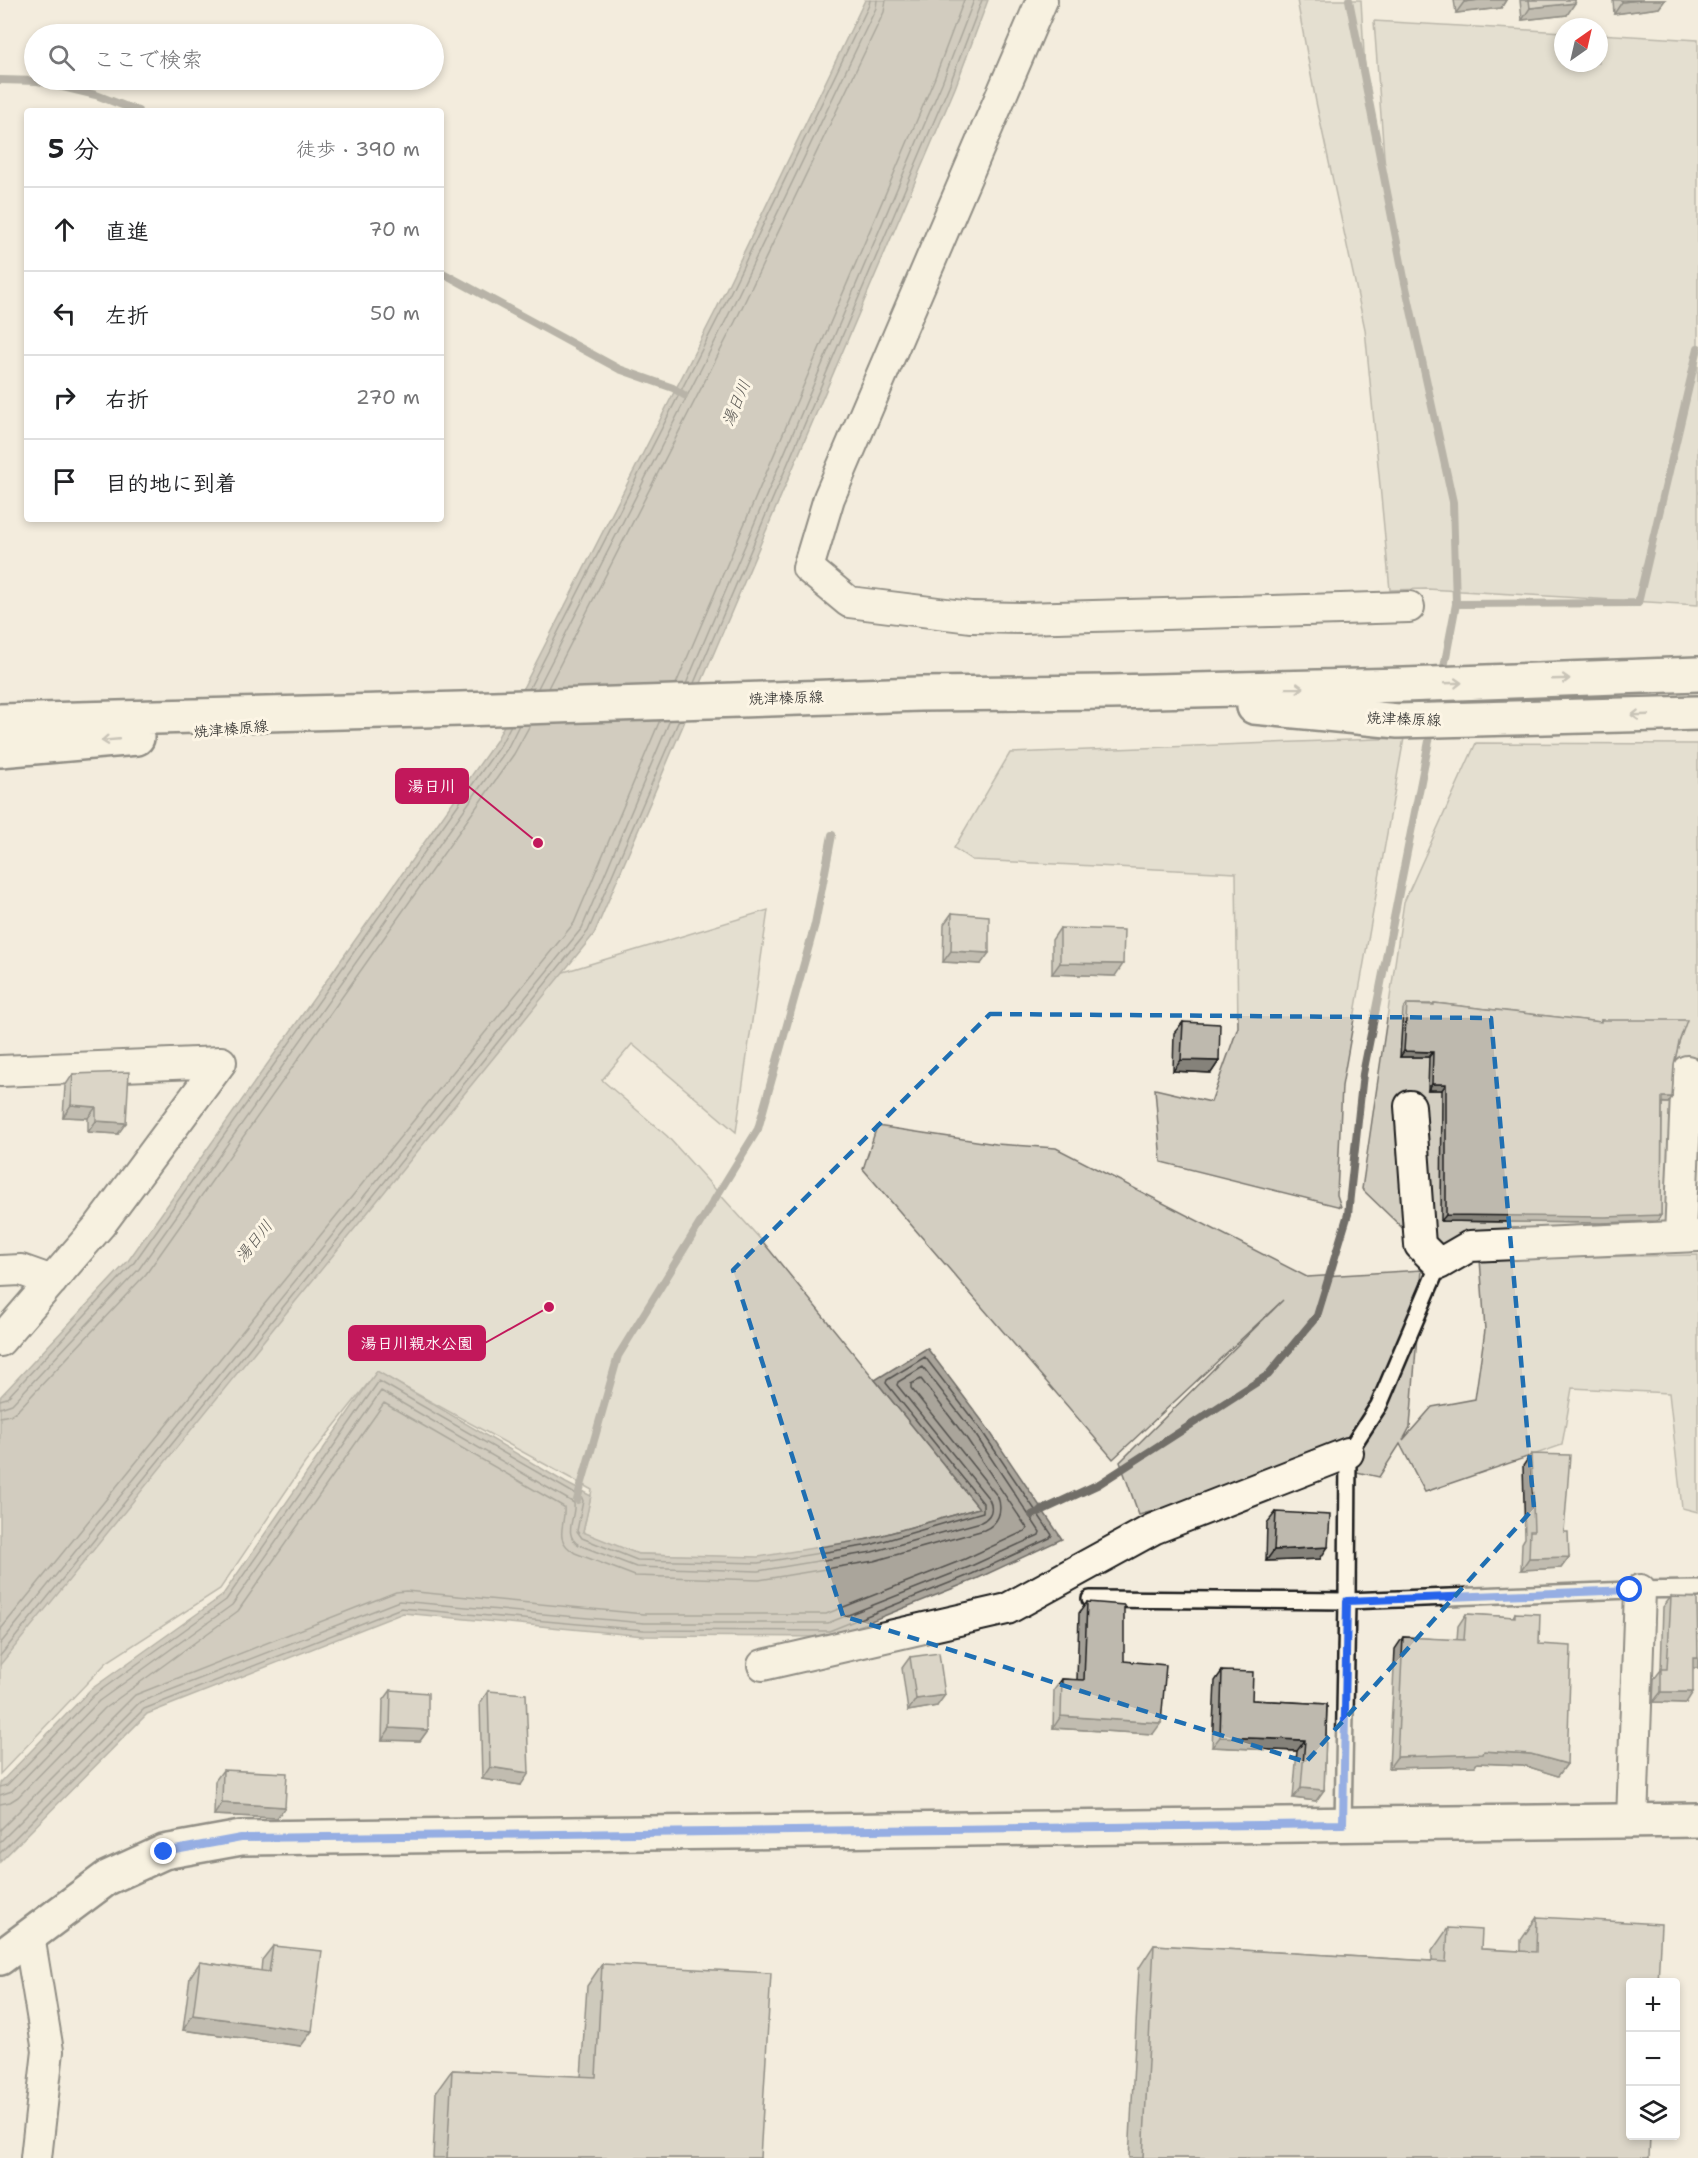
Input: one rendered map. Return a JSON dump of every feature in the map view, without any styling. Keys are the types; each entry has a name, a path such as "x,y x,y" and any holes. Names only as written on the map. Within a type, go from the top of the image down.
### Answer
{"main road":[{"name":"焼津榛原線","path":"0,721 461,709 920,693 1111,692 1404,685 1698,674"},
{"name":"焼津榛原線","path":"1111,692 1398,721 1698,713"},
{"name":"焼津榛原線","path":"0,750 461,709"},
{"path":"0,1958 107,1878 164,1852 241,1838 1698,1820"}],"street":[{"path":"1042,0 829,498 808,568 849,602 971,617 1022,618 1410,607"},
{"path":"0,1071 221,1062 100,1225 0,1341"},
{"path":"1410,1106 1420,1245 1439,1264 1470,1246 1689,1236 1687,1071"},
{"path":"0,1271 21,1270 52,1281"},
{"path":"763,1665 1007,1609 1152,1529 1348,1453"},
{"path":"1632,1821 1640,1590"},
{"path":"29,1936 48,2051 36,2158"}],"lane":[{"path":"1343,1824 1348,1453 1378,1405 1439,1264"},
{"path":"1090,1599 1347,1601 1698,1589"}],"highlighted area":[{"path":"990,1014 1491,1018 1534,1508 1306,1762 843,1616 733,1270"}],"shaded area":[{"path":"1297,0 1361,0 1366,89 1386,183 1374,21 1554,31 1554,72 1608,72 1608,35 1698,40 1698,605 1427,589 1390,590 1365,329 1316,102"},
{"path":"1404,738 1342,1086 1337,1195 1341,1207 1161,1162 1155,1089 1211,1102 1238,1027 1236,873 972,860 954,848 1010,753"},
{"path":"1476,743 1698,744 1698,1230 1420,1245 1362,1189 1404,902"},
{"path":"768,910 736,1132 632,1044 602,1080 667,1136 763,1242 979,1508 797,1559 618,1553 583,1532 592,1490 377,1372 305,1463 220,1589 107,1662 0,1774 0,1661 544,978"},
{"path":"877,1126 996,1144 1056,1148 1307,1277 1422,1270 1410,1427 1403,1440 1432,1407 1475,1399 1485,1330 1480,1259 1698,1255 1698,1512 1682,1508 1669,1393 1572,1388 1562,1445 1425,1492 1400,1444 1379,1477 1321,1464 1139,1515 1120,1462 1283,1300 1113,1459 863,1169"}],"water":[{"path":"865,0 988,0 955,88 594,934 0,1665 0,1397 128,1261 496,741 715,312"},
{"path":"927,1348 986,1426 1062,1539 974,1580 831,1637 644,1636 403,1613 147,1714 0,1862 0,1783 90,1690 222,1596 377,1371 591,1496 583,1532 638,1554 758,1557 869,1539 979,1508 875,1380"}],"building":[{"path":"1529,0 1575,0 1575,3 1530,8"},
{"path":"952,913 989,916 989,953 951,951"},
{"path":"1060,928 1124,930 1123,964 1060,963"},
{"path":"1434,1003 1601,1022 1601,1020 1687,1020 1674,1064 1672,1097 1662,1097 1661,1215 1605,1217 1446,1215 1446,1084 1432,1084 1433,1052 1404,1051 1407,1004 1434,1005"},
{"path":"1183,1022 1220,1024 1219,1061 1181,1060"},
{"path":"129,1072 126,1123 96,1121 96,1107 71,1105 73,1074"},
{"path":"1531,1454 1570,1455 1564,1532 1568,1532 1569,1557 1529,1558 1530,1531 1534,1531"},
{"path":"1276,1512 1330,1515 1328,1547 1274,1550"},
{"path":"1671,1597 1697,1598 1698,1658 1693,1658 1693,1692 1661,1692 1661,1669 1667,1669"},
{"path":"1087,1602 1124,1605 1124,1661 1166,1665 1161,1723 1061,1716 1062,1679 1084,1680"},
{"path":"1515,1613 1540,1614 1539,1644 1571,1646 1567,1764 1531,1754 1484,1751 1483,1754 1397,1757 1403,1637 1464,1640 1466,1614 1515,1617"},
{"path":"939,1653 945,1695 916,1699 910,1657"},
{"path":"1222,1671 1253,1672 1252,1700 1327,1704 1324,1790 1301,1788 1305,1740 1220,1737"},
{"path":"391,1690 428,1693 428,1730 390,1728"},
{"path":"488,1691 526,1694 529,1773 490,1767"},
{"path":"223,1770 287,1773 285,1807 222,1803"},
{"path":"1537,1917 1661,1924 1658,1978 1626,1978 1626,2140 1650,2140 1649,2158 1143,2158 1154,1945 1446,1962 1448,1928 1482,1930 1481,1949 1536,1952"},
{"path":"273,1946 322,1951 312,2031 193,2015 200,1962 269,1972"},
{"path":"602,1964 771,1973 760,2158 447,2158 452,2070 596,2077"}],"waterway":[{"path":"1349,0 1405,283 1453,502 1456,604 1442,678"},
{"path":"0,80 24,81"},
{"path":"75,90 130,108"},
{"path":"444,274 619,369 673,388 684,395"},
{"path":"1456,604 1638,603 1698,348"},
{"path":"1032,1515 1099,1484 1268,1375 1317,1316 1348,1214 1363,1074 1432,726"},
{"path":"577,1500 618,1356 758,1129 815,924 832,835"}],"place":[{"name":"湯日川","path":"538,843"},
{"name":"湯日川親水公園","path":"549,1307"}],"route":[{"path":"164,1852 241,1838 1343,1824 1347,1601 1630,1590"}]}
